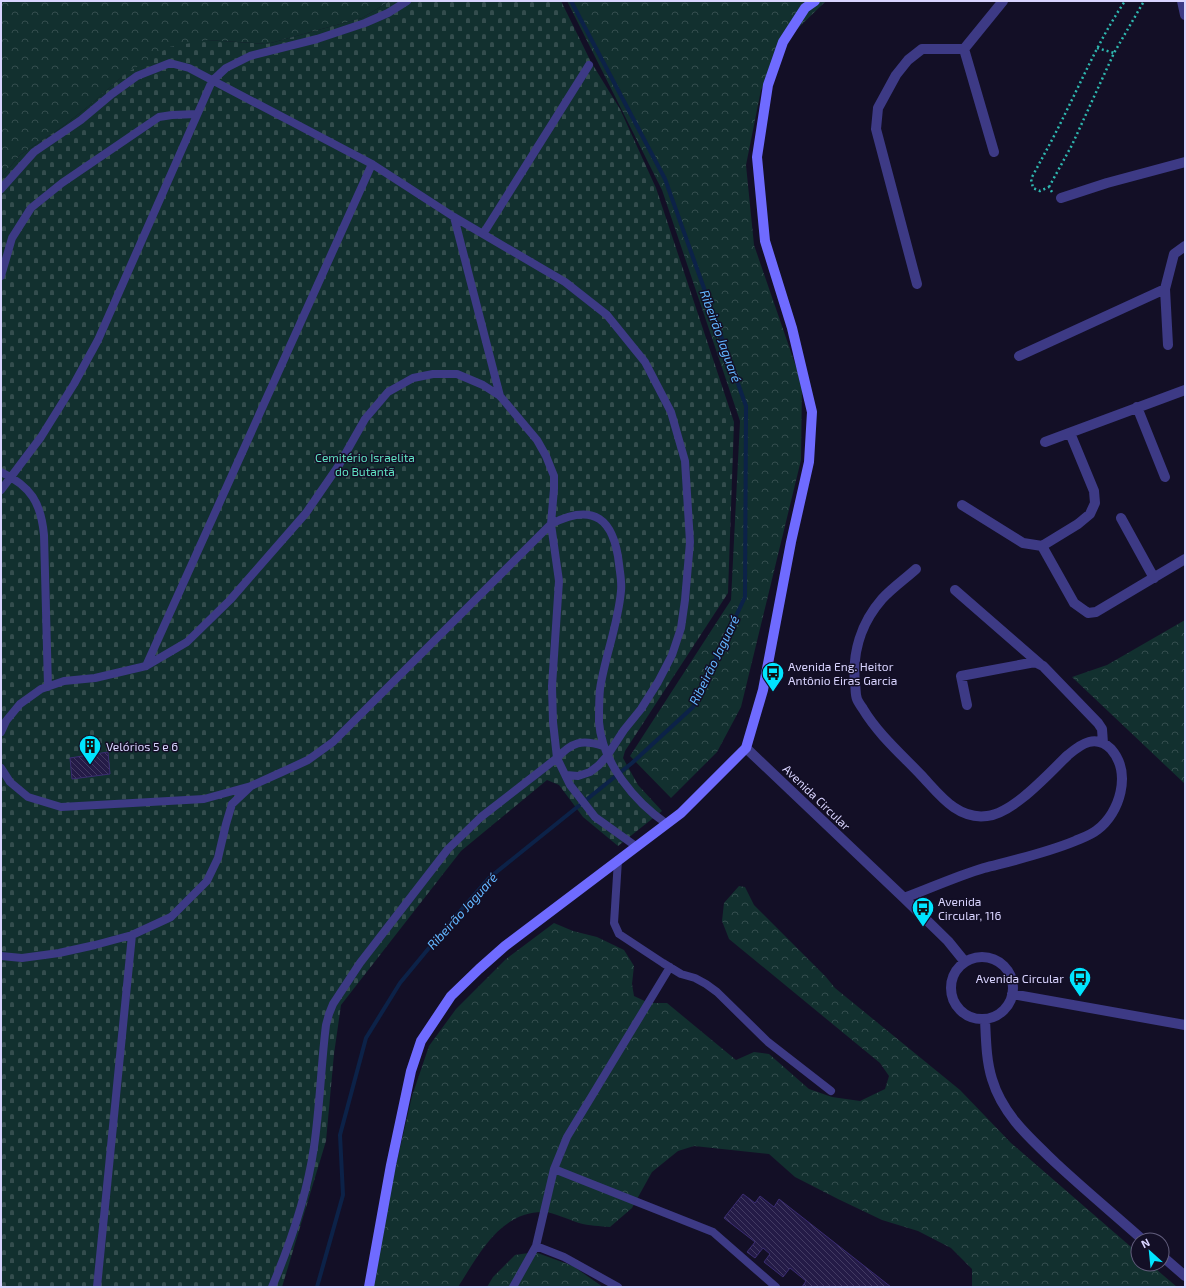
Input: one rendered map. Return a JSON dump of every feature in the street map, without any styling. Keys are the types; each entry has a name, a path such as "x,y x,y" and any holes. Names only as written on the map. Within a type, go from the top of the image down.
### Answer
{"main road":[{"path":"369,1287 392,1158 411,1071 421,1040 451,996 479,969 537,921 681,813 746,748 763,690 791,542 809,462 812,412 792,328 765,240 757,157 768,85 783,42 806,8 815,1"}],"street":[{"path":"964,49 1003,1"},
{"path":"1182,1 1185,15"},
{"path":"917,284 876,129 878,108 896,75 908,60 922,49 964,49"},
{"path":"964,49 994,152"},
{"path":"1061,198 1107,183 1185,162"},
{"path":"1168,345 1165,289 1174,254 1185,246"},
{"path":"1019,356 1165,289"},
{"path":"1045,442 1185,390"},
{"path":"1137,407 1165,477"},
{"path":"962,505 1022,543 1042,546 1078,524 1090,514 1095,503 1094,491 1070,433"},
{"path":"1121,518 1154,578"},
{"path":"1042,546 1074,603 1088,613 1096,612 1185,559"},
{"path":"904,898 982,869 1060,847 1096,831 1112,814 1119,798 1122,780 1119,763 1114,753 1103,743 1089,742 1077,748 1022,798 1000,813 977,817 961,812 950,805 868,718 857,699 854,672 856,648 866,623 882,599 916,569"},
{"path":"955,590 1040,664 1098,723 1102,729 1103,743"},
{"path":"967,705 961,676 1035,662 1040,664"},
{"name":"Avenida Circular","path":"746,748 904,898 948,941 965,962"},
{"path":"985,957 995,960 1004,966 1010,974 1013,984 1012,994 1009,1003 1003,1011 985,1019 975,1018 966,1014 958,1007 953,998 951,988 953,978 958,969 965,962 975,958 985,957"},
{"path":"1012,994 1185,1025"},
{"path":"985,1019 987,1057 991,1078 1004,1108 1022,1131 1081,1186 1134,1232"},
{"path":"1170,1263 1185,1276"}],"lane":[{"path":"1,490 41,437 74,384 98,340 212,81 226,68 250,56 365,23 388,14 407,1"},
{"path":"1,189 34,152 81,120 112,94 137,76 170,63 189,68 372,164 454,216 565,282 607,316 645,362 671,412 685,461 690,542 685,600 681,628 672,655 658,682 641,709 599,765 590,772 578,776 566,775"},
{"path":"484,234 589,65"},
{"path":"1,276 12,238 31,208 62,183 151,122 160,117 197,114"},
{"path":"146,666 372,164"},
{"path":"454,216 500,396"},
{"path":"1,732 6,721 20,704 41,689 64,681 95,678 146,666 187,642 230,600 306,513 339,465 365,419 388,392 413,378 433,374 457,374 484,385 500,396 537,440 546,456 554,476 551,524 559,581 552,686 553,722 557,758 570,786 596,817 637,847"},
{"path":"1,472 23,486 34,497 42,518 48,687"},
{"path":"1,768 4,777 28,797 61,807 204,799 251,786 308,760 333,742 551,524 577,514 590,514 600,518 606,525 617,548 621,589 617,620 600,689 599,722 604,746 607,756 614,768 633,793 655,816 667,824"},
{"path":"272,1287 285,1256 300,1212 307,1183 314,1147 326,1025 333,1004 360,963 448,849 481,817 557,758 566,749 578,743 591,742 604,746"},
{"path":"1,956 22,958 59,953 132,935 171,917 207,882 218,858 232,804 251,786"},
{"path":"618,860 614,923 619,934 681,974 695,978 717,992 768,1042 831,1091"},
{"path":"96,1287 132,935"},
{"path":"514,1287 536,1246 554,1168 567,1137 670,967"},
{"path":"554,1168 713,1232 776,1287"},
{"path":"536,1246 564,1257 618,1287"}],"path":[{"path":"1125,1 1109,24 1096,48 1063,119 1031,178 1033,188 1040,191 1049,187 1072,145 1114,53 1144,1"},
{"path":"1096,48 1114,53"},
{"path":"1049,187 1056,198 1061,198"}],"green space":[{"path":"1,1 390,1 362,18 267,44 207,40 125,74 95,101 62,127 20,155 1,178"},
{"name":"Cemitério Israelita do Butantã","path":"390,1 561,1 591,62 620,109 656,188 734,422 728,593 625,751 623,758 638,785 662,811 618,846 583,817 559,785 547,780 461,851 341,1005 334,1054 326,1141 282,1287 1,1287 1,178 20,155 62,127 95,101 125,74 169,47 207,40 267,44 362,18"},
{"path":"567,1 826,1 794,32 761,90 746,165 754,245 802,384 801,460 741,707 717,752 671,798 630,756 731,600 740,421 662,190"},
{"path":"1185,620 1185,784 1072,677 1107,665"},
{"path":"739,886 745,887 754,905 826,977 835,988 960,1090 1011,1143 1130,1246 1130,1272 1159,1272 1177,1287 972,1287 972,1269 951,1248 918,1231 882,1220 795,1177 769,1154 694,1146 678,1151 652,1172 632,1208 610,1227 583,1224 547,1212 528,1214 515,1219 503,1227 492,1238 482,1249 458,1287 372,1287 384,1217 412,1096 429,1046 456,1009 506,959 554,923 573,931 597,937 624,950 634,966 632,984 634,996 649,1003 667,1003 736,1060 754,1052 769,1054 809,1089 832,1097 860,1101 885,1089 889,1076 880,1063 729,939 722,921 724,903"},
{"path":"535,1252 573,1266 603,1287 487,1287 493,1277 515,1255"}],"building":[{"name":"Velórios 5 e 6","path":"108,752 110,774 72,779 70,758"},
{"path":"743,1194 755,1203 760,1196 774,1207 779,1199 891,1287 802,1287 806,1281 790,1268 783,1277 764,1262 770,1254 763,1248 755,1258 747,1252 755,1242 724,1218"}],"waterway":[{"name":"Ribeirão Jaguaré","path":"317,1287 343,1195 340,1135 366,1038 400,983 489,878 632,763 693,707 745,597 746,406 665,179 571,1"}],"place":[{"name":"Avenida Eng. Heitor Antônio Eiras Garcia","path":"773,692"},
{"name":"Velórios 5 e 6","path":"90,766"},
{"name":"Avenida Circular, 116","path":"923,928"},
{"name":"Avenida Circular","path":"1080,998"}]}
